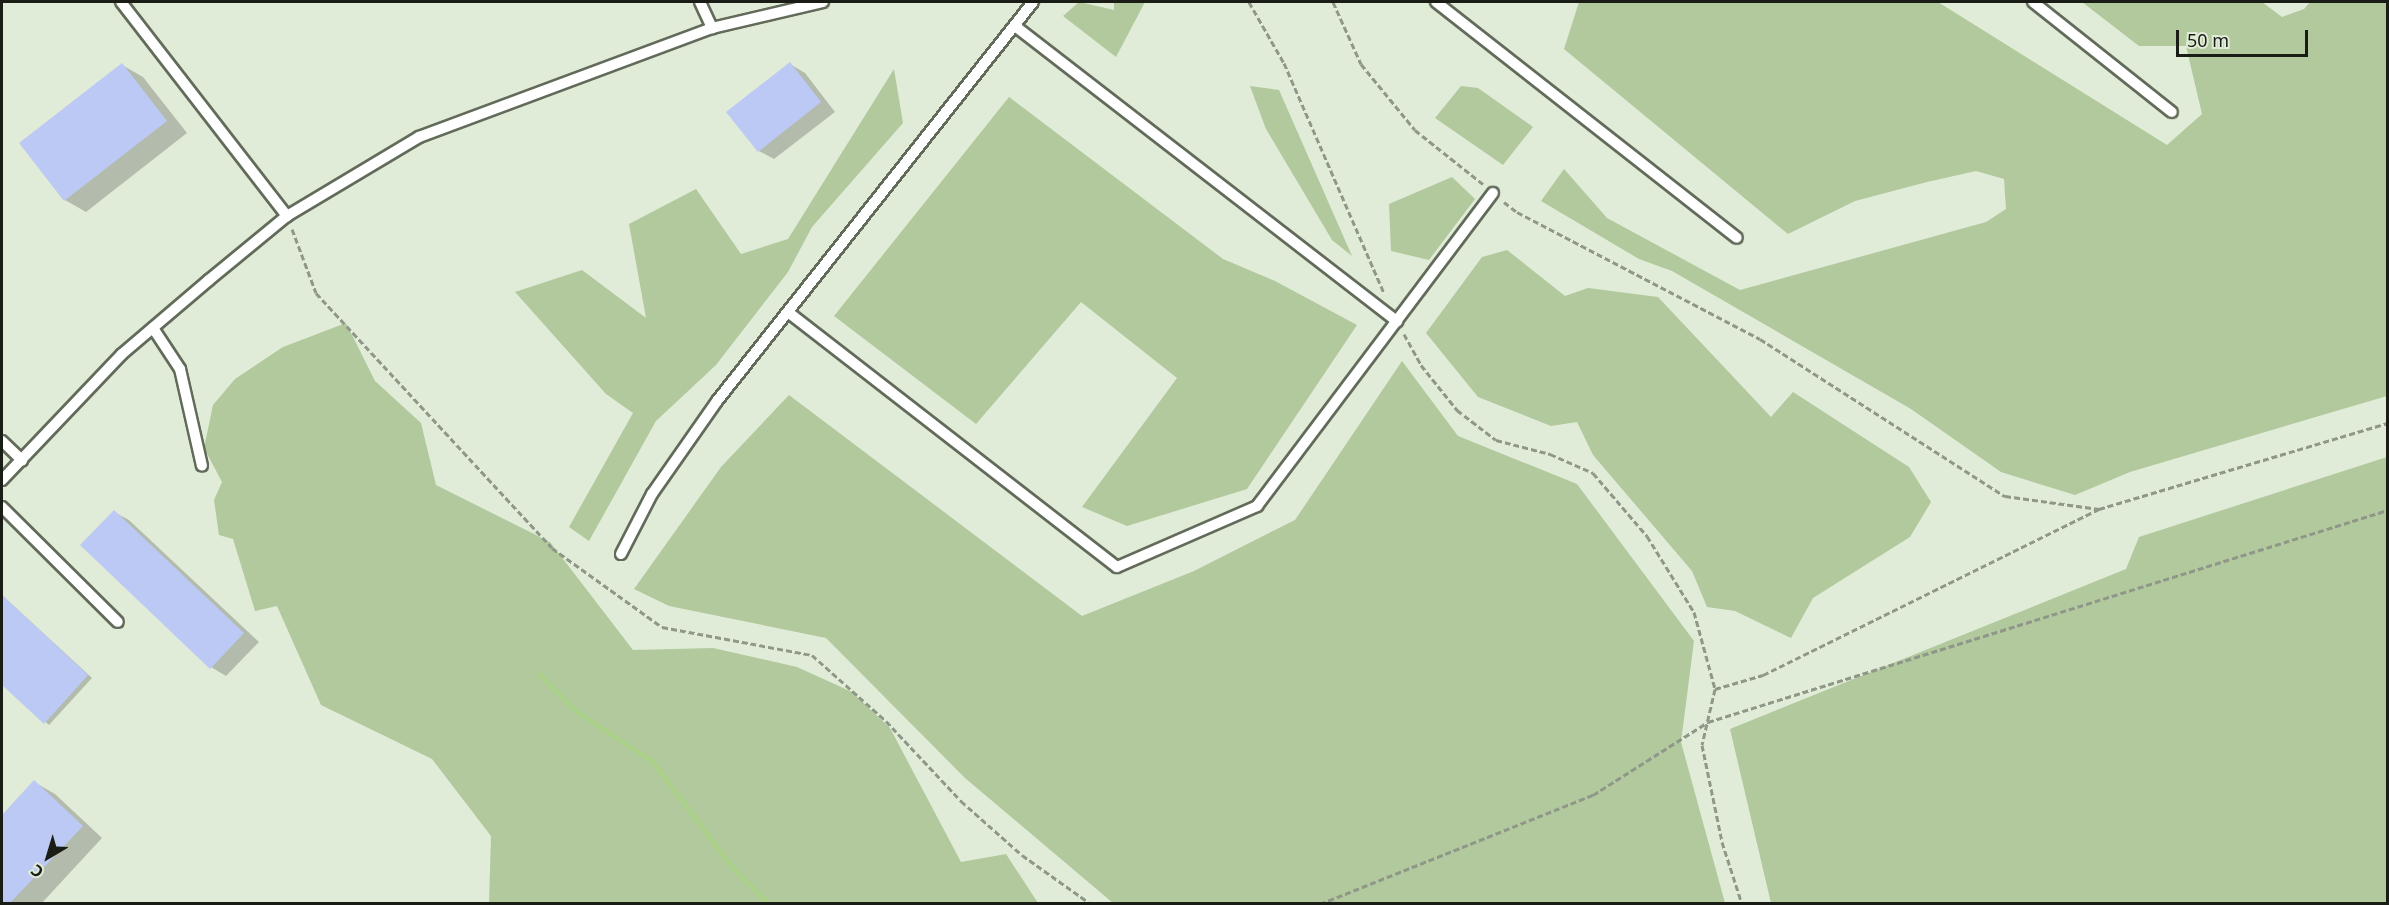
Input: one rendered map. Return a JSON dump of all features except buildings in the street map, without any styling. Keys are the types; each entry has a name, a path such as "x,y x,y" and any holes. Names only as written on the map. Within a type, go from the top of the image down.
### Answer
{"lane":[{"path":"121,2 287,216"},
{"path":"700,2 712,28"},
{"path":"2,480 82,395 153,328 287,216 419,137 712,28 823,2"},
{"path":"621,554 652,494 717,401 1033,2"},
{"path":"1436,2 1737,238"},
{"path":"2033,2 2172,111"},
{"path":"1015,26 1397,321"},
{"path":"788,312 1117,567 1257,506 1493,193"},
{"path":"153,328 180,369 202,466"},
{"path":"2,441 22,460"},
{"path":"2,507 118,622"}],"path":[{"path":"1249,2 1284,63 1397,321 1421,365 1457,410 1488,434 1593,473 1647,536 1694,612 1715,689 1702,745 1722,842 1742,903"},
{"path":"1333,2 1361,64 1415,130 1517,212 1760,339 2005,496 2099,509"},
{"path":"287,216 316,293 552,548 662,627 812,655 886,721 978,816 1022,855 1091,903"},
{"path":"1715,689 1763,675 2099,509 2388,423"},
{"path":"1320,903 1593,795 1708,722 2388,510"}],"green space":[{"path":"1079,2 1114,10 1114,2 1145,2 1116,57 1063,16"},
{"path":"1579,2 1938,2 2167,145 2202,114 2186,46 2139,46 2082,2 2262,2 2282,17 2304,9 2310,2 2387,2 2387,396 2130,472 2075,495 2001,472 1911,409 1672,271 1639,259 1541,201 1564,169 1607,218 1740,290 1986,222 2006,209 2004,179 1976,171 1927,182 1855,201 1788,234 1564,49"},
{"path":"894,69 903,123 812,227 788,272 716,365 656,421 589,541 569,527 633,413 606,394 515,292 582,270 646,318 629,224 696,189 741,254 788,239"},
{"path":"1250,86 1279,90 1352,256 1332,240 1266,129"},
{"path":"1461,86 1478,88 1533,127 1503,165 1435,118"},
{"path":"1009,97 1223,259 1275,281 1357,325 1247,489 1127,526 1082,507 1177,378 1081,302 976,424 834,316"},
{"path":"1452,177 1475,199 1429,260 1391,251 1389,204"},
{"path":"1507,250 1565,296 1588,288 1658,297 1771,417 1793,392 1909,467 1931,502 1910,537 1813,598 1791,638 1735,611 1707,607 1692,571 1593,455 1577,422 1551,426 1478,397 1426,333 1482,257"},
{"path":"346,323 375,381 421,423 436,485 550,542 633,650 713,648 797,667 852,692 890,728 961,862 1006,854 1038,903 489,903 491,836 432,759 321,705 277,606 255,611 233,539 219,535 214,500 222,482 204,448 213,405 235,379 283,347"},
{"path":"1402,361 1458,436 1577,484 1694,641 1681,742 1725,903 1113,903 965,778 826,638 669,606 634,589 721,467 789,395 1082,616 1194,571 1295,520"},
{"path":"2387,457 2387,903 1771,903 1730,729 2126,569 2139,537"}],"waterway":[{"path":"539,674 577,712 652,761 732,867 769,904"}]}
